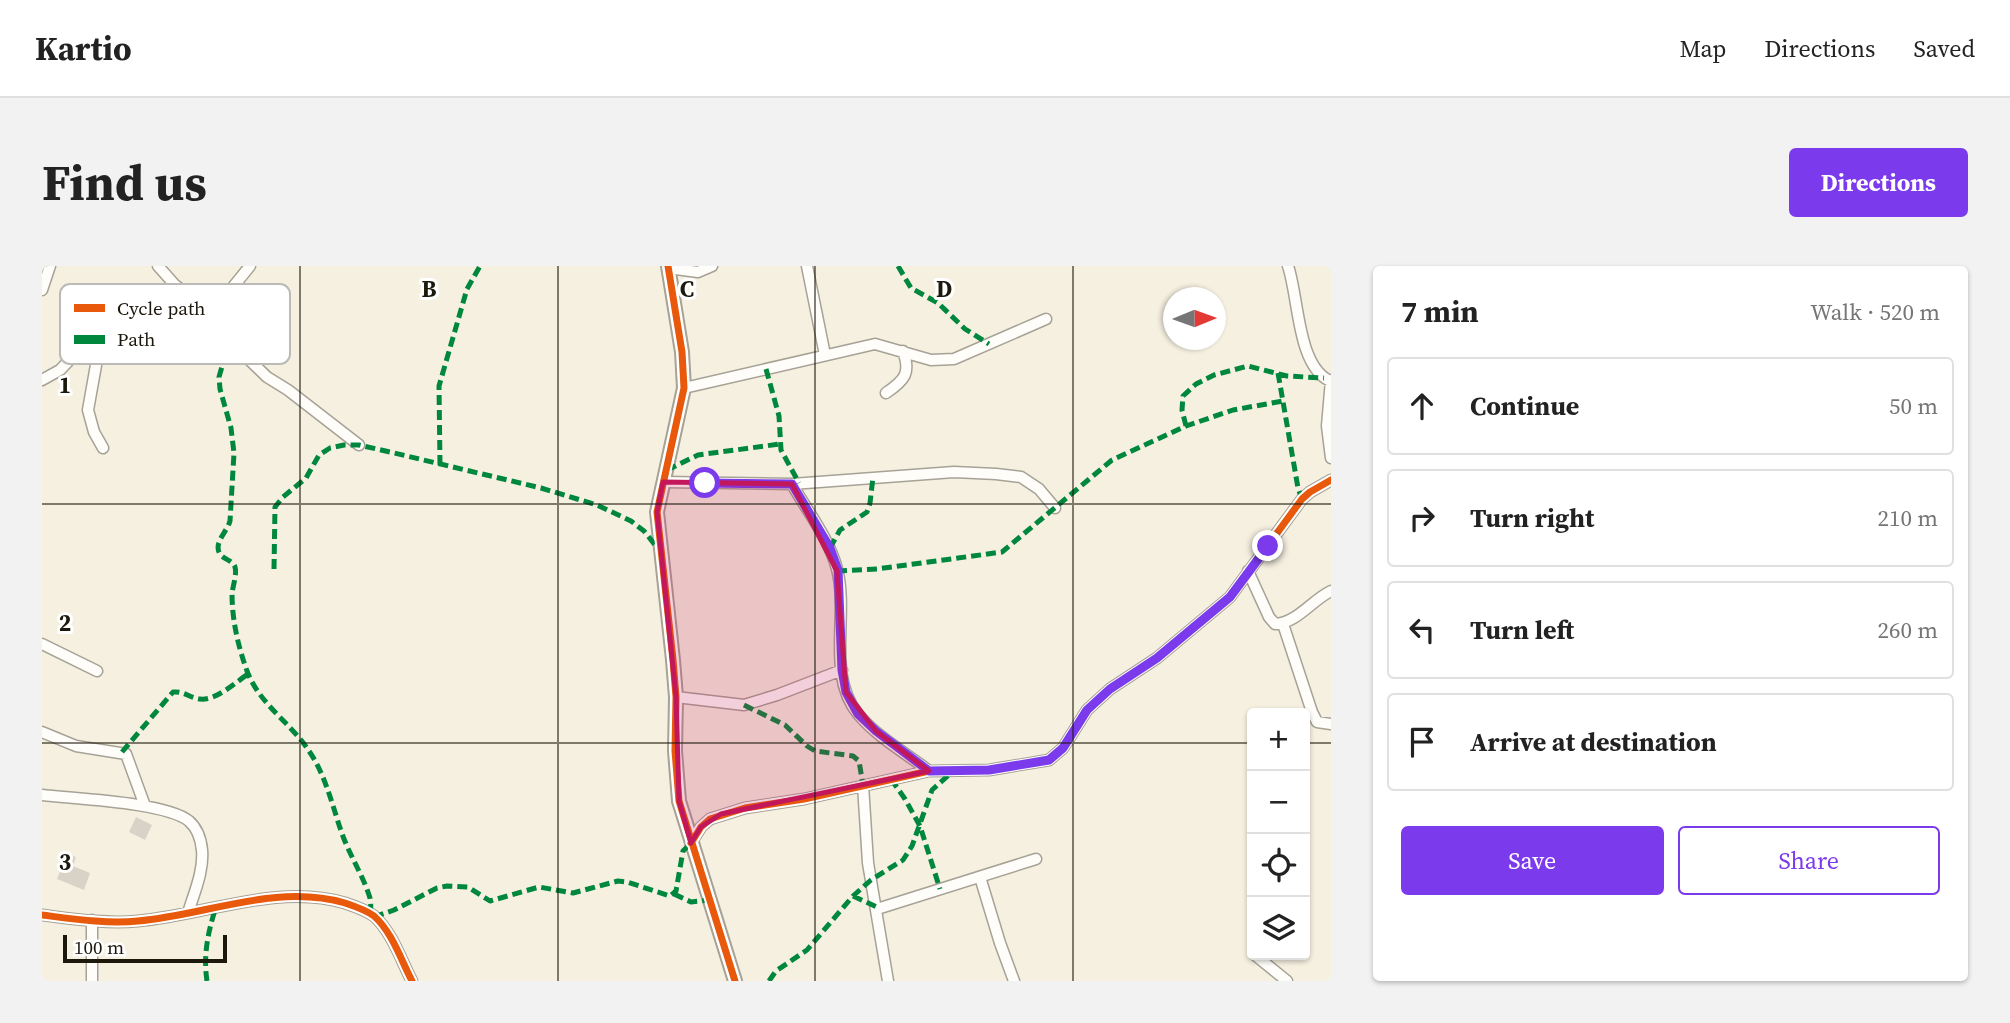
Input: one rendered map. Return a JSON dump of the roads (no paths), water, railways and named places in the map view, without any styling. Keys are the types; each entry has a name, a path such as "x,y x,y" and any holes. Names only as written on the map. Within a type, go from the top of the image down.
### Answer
{"street":[{"path":"42,290 50,266"},
{"path":"158,266 176,284"},
{"path":"235,284 250,266"},
{"path":"712,266 698,272 685,272 668,267 682,352 684,388 657,512 676,697 675,751 679,801 735,981"},
{"path":"807,266 825,355"},
{"path":"1288,266 1310,360 1324,379 1330,381 1327,426 1331,458"},
{"path":"684,388 875,344 931,360 954,359 1046,319"},
{"path":"886,393 905,375 907,363 904,351"},
{"path":"42,380 66,364"},
{"path":"96,364 88,410 94,432 103,448"},
{"path":"254,364 267,377 359,445"},
{"path":"663,482 792,484 954,472 996,474 1021,477 1040,489 1055,508"},
{"path":"691,843 701,827 721,814 929,771 989,770 1049,760 1063,748 1087,710 1110,689 1157,658 1230,597 1301,499 1331,480"},
{"path":"792,484 830,548 838,570 842,670 846,692 858,714 929,771"},
{"path":"1248,571 1269,617 1275,624 1283,624 1331,591"},
{"path":"1283,624 1312,712 1317,722 1331,724"},
{"path":"42,644 97,671"},
{"path":"676,697 744,705 842,670"},
{"path":"42,732 76,746 126,754 145,806"},
{"path":"863,785 868,863 888,981"},
{"path":"42,795 145,806 189,821 198,832 202,849 201,867 188,913"},
{"path":"877,909 1035,859"},
{"path":"980,877 1014,981"},
{"path":"42,915 136,921 271,898 299,895 324,897 374,917 384,928 412,981"},
{"path":"92,920 92,981"},
{"path":"1261,960 1287,981"}]}
